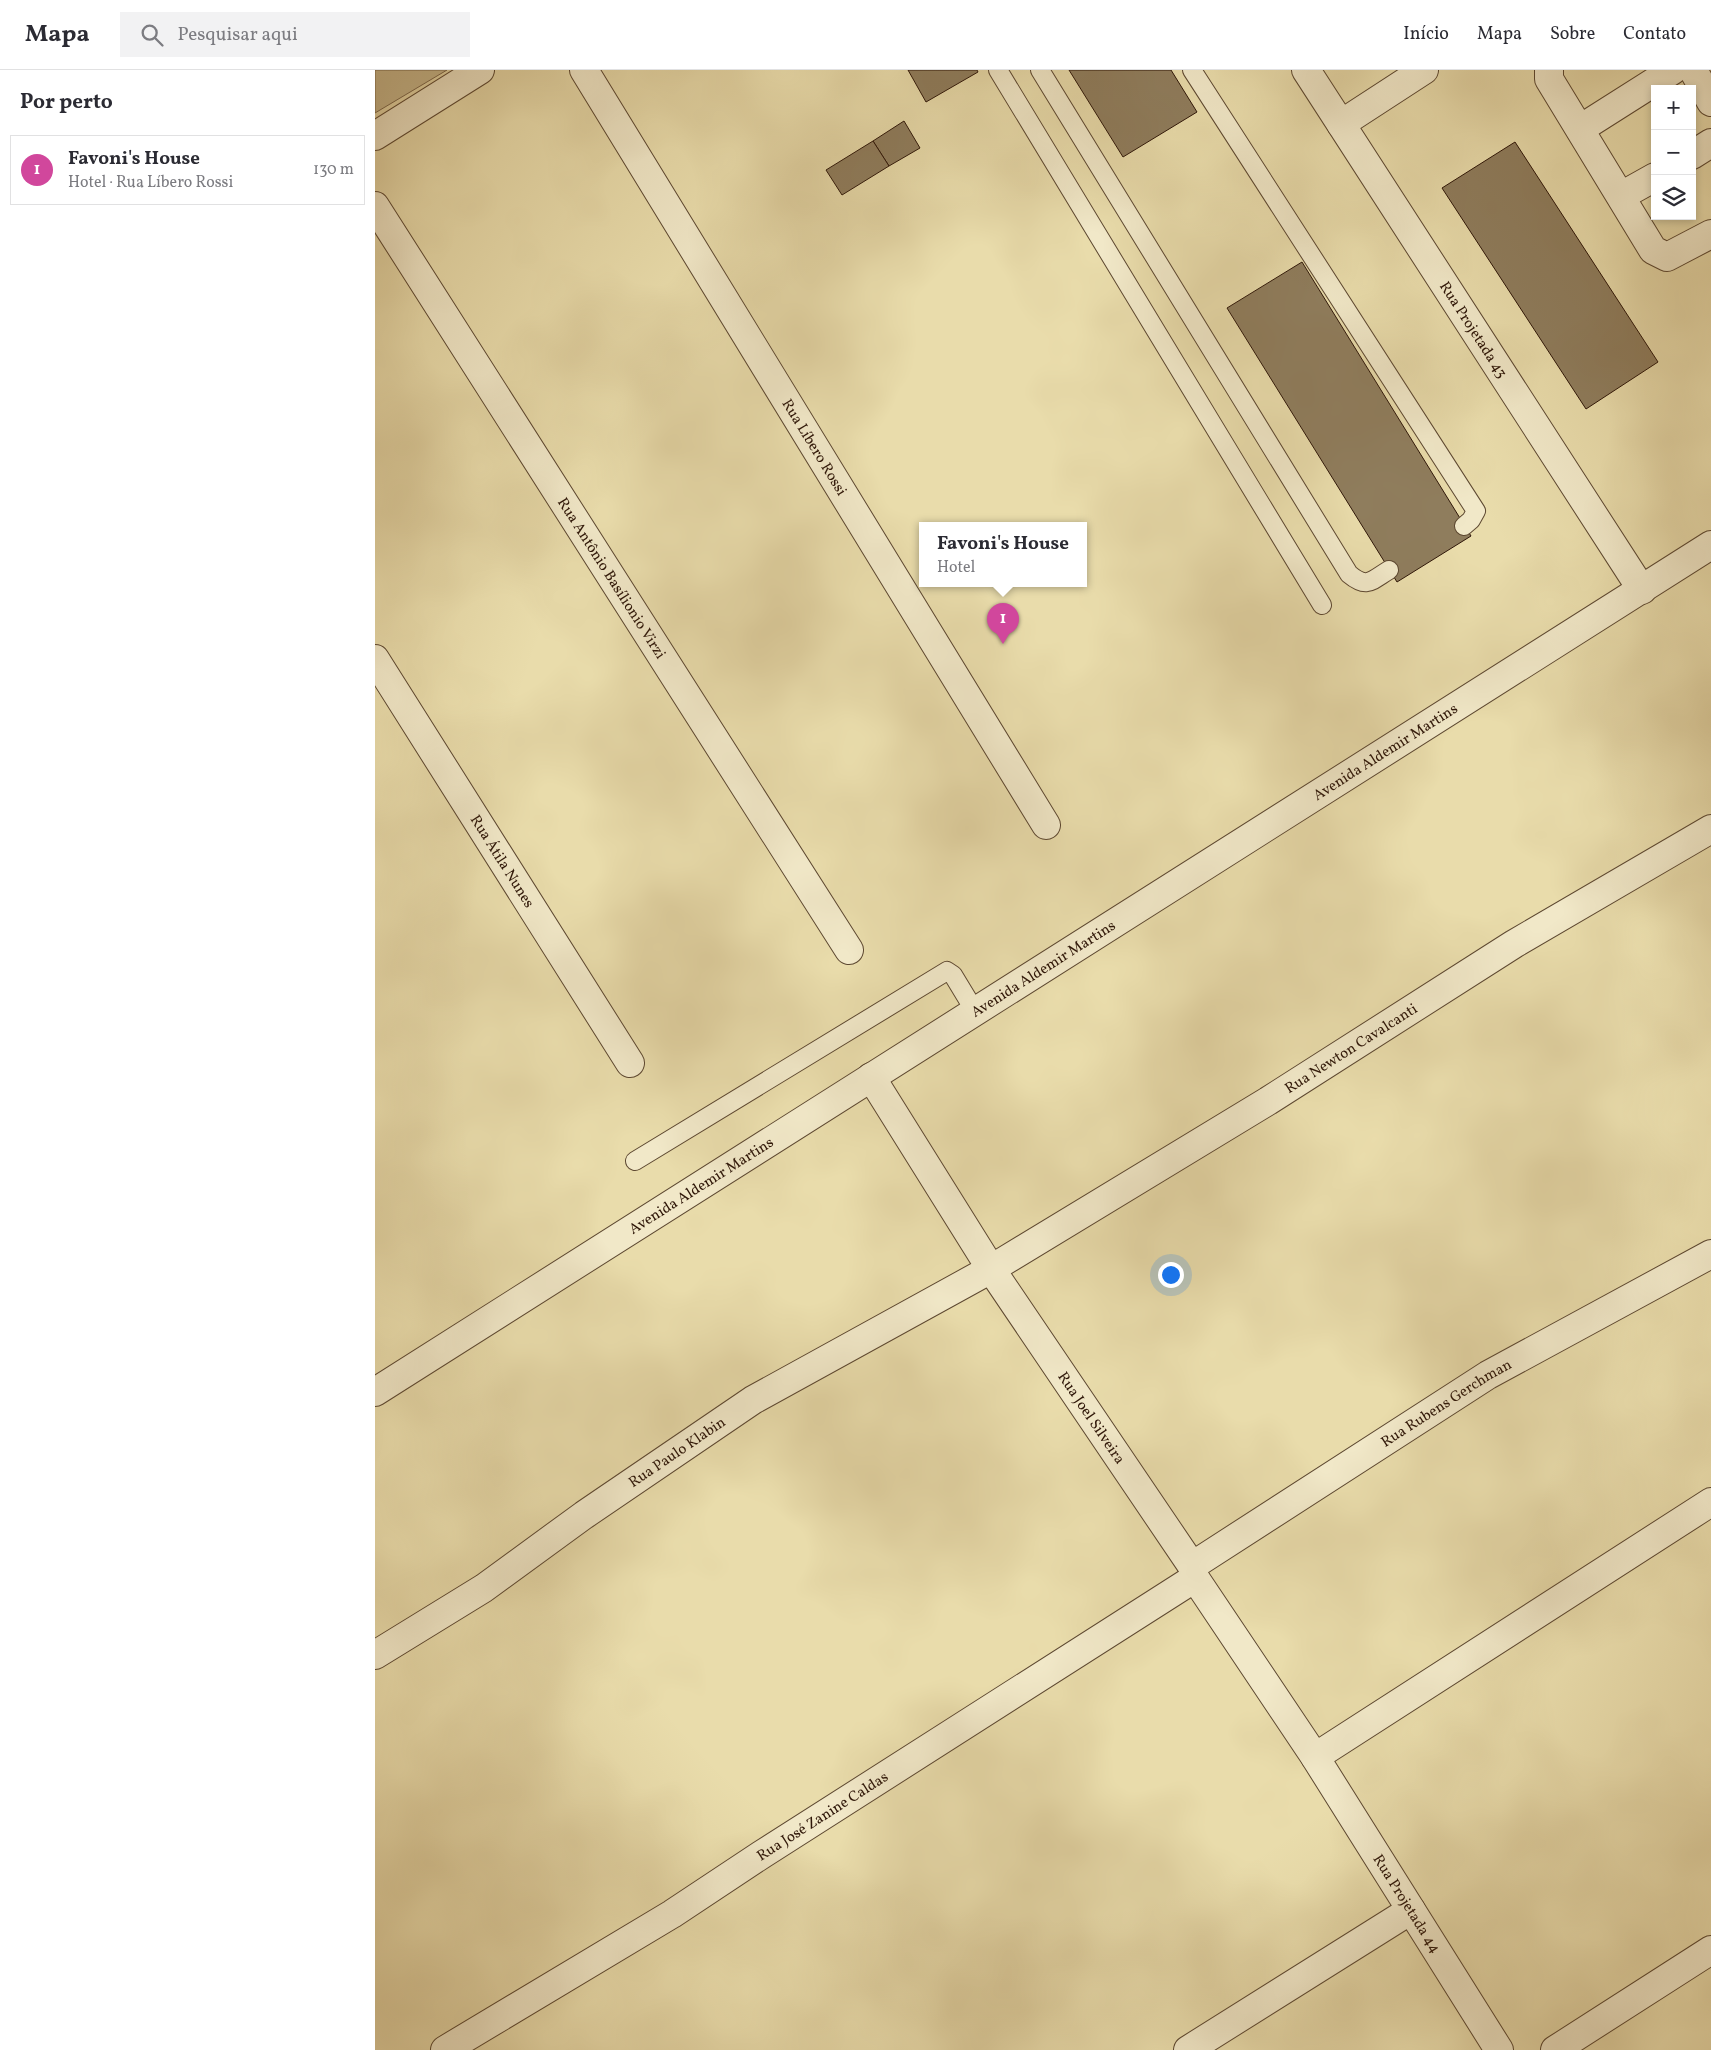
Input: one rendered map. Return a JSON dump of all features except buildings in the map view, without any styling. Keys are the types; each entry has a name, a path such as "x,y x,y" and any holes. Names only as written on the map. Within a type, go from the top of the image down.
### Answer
{"street":[{"path":"375,136 480,70"},
{"name":"Rua Líbero Rossi","path":"584,70 1047,826"},
{"name":"Rua Projetada 43","path":"1306,70 1642,590"},
{"path":"1341,124 1424,70"},
{"path":"1549,70 1549,79 1653,250 1667,258 1711,234"},
{"path":"1580,130 1673,70"},
{"path":"1693,70 1711,102"},
{"path":"1696,152 1711,144"},
{"path":"1621,196 1651,179"},
{"name":"Rua Antônio Basílionio Virzi","path":"375,206 849,950"},
{"name":"Avenida Aldemir Martins","path":"375,1392 1711,545"},
{"name":"Rua Átila Nunes","path":"375,659 630,1063"},
{"name":"Rua Newton Cavalcanti","path":"991,1269 1268,1101 1514,944 1711,829"},
{"name":"Rua Joel Silveira","path":"871,1077 991,1269 1315,1757"},
{"name":"Rua Rubens Gerchman","path":"1193,1572 1488,1375 1711,1254"},
{"name":"Rua Paulo Klabin","path":"375,1655 484,1588 584,1516 753,1400 991,1269"},
{"path":"1315,1757 1711,1502"},
{"name":"Rua José Zanine Caldas","path":"445,2050 672,1914 1193,1572"},
{"name":"Rua Projetada 44","path":"1315,1757 1499,2050"},
{"path":"1188,2050 1411,1910"},
{"path":"1555,2050 1711,1950"}],"lane":[{"path":"999,70 1322,604"},
{"path":"1040,70 1349,574 1359,582 1367,583 1389,570"},
{"path":"1193,70 1476,511 1471,520 1464,526"},
{"path":"635,1161 947,972 953,975 976,1012"}],"shaded area":[{"path":"375,70 447,70 375,113"}],"place":[{"name":"Favoni's House","path":"1003,644"}]}
